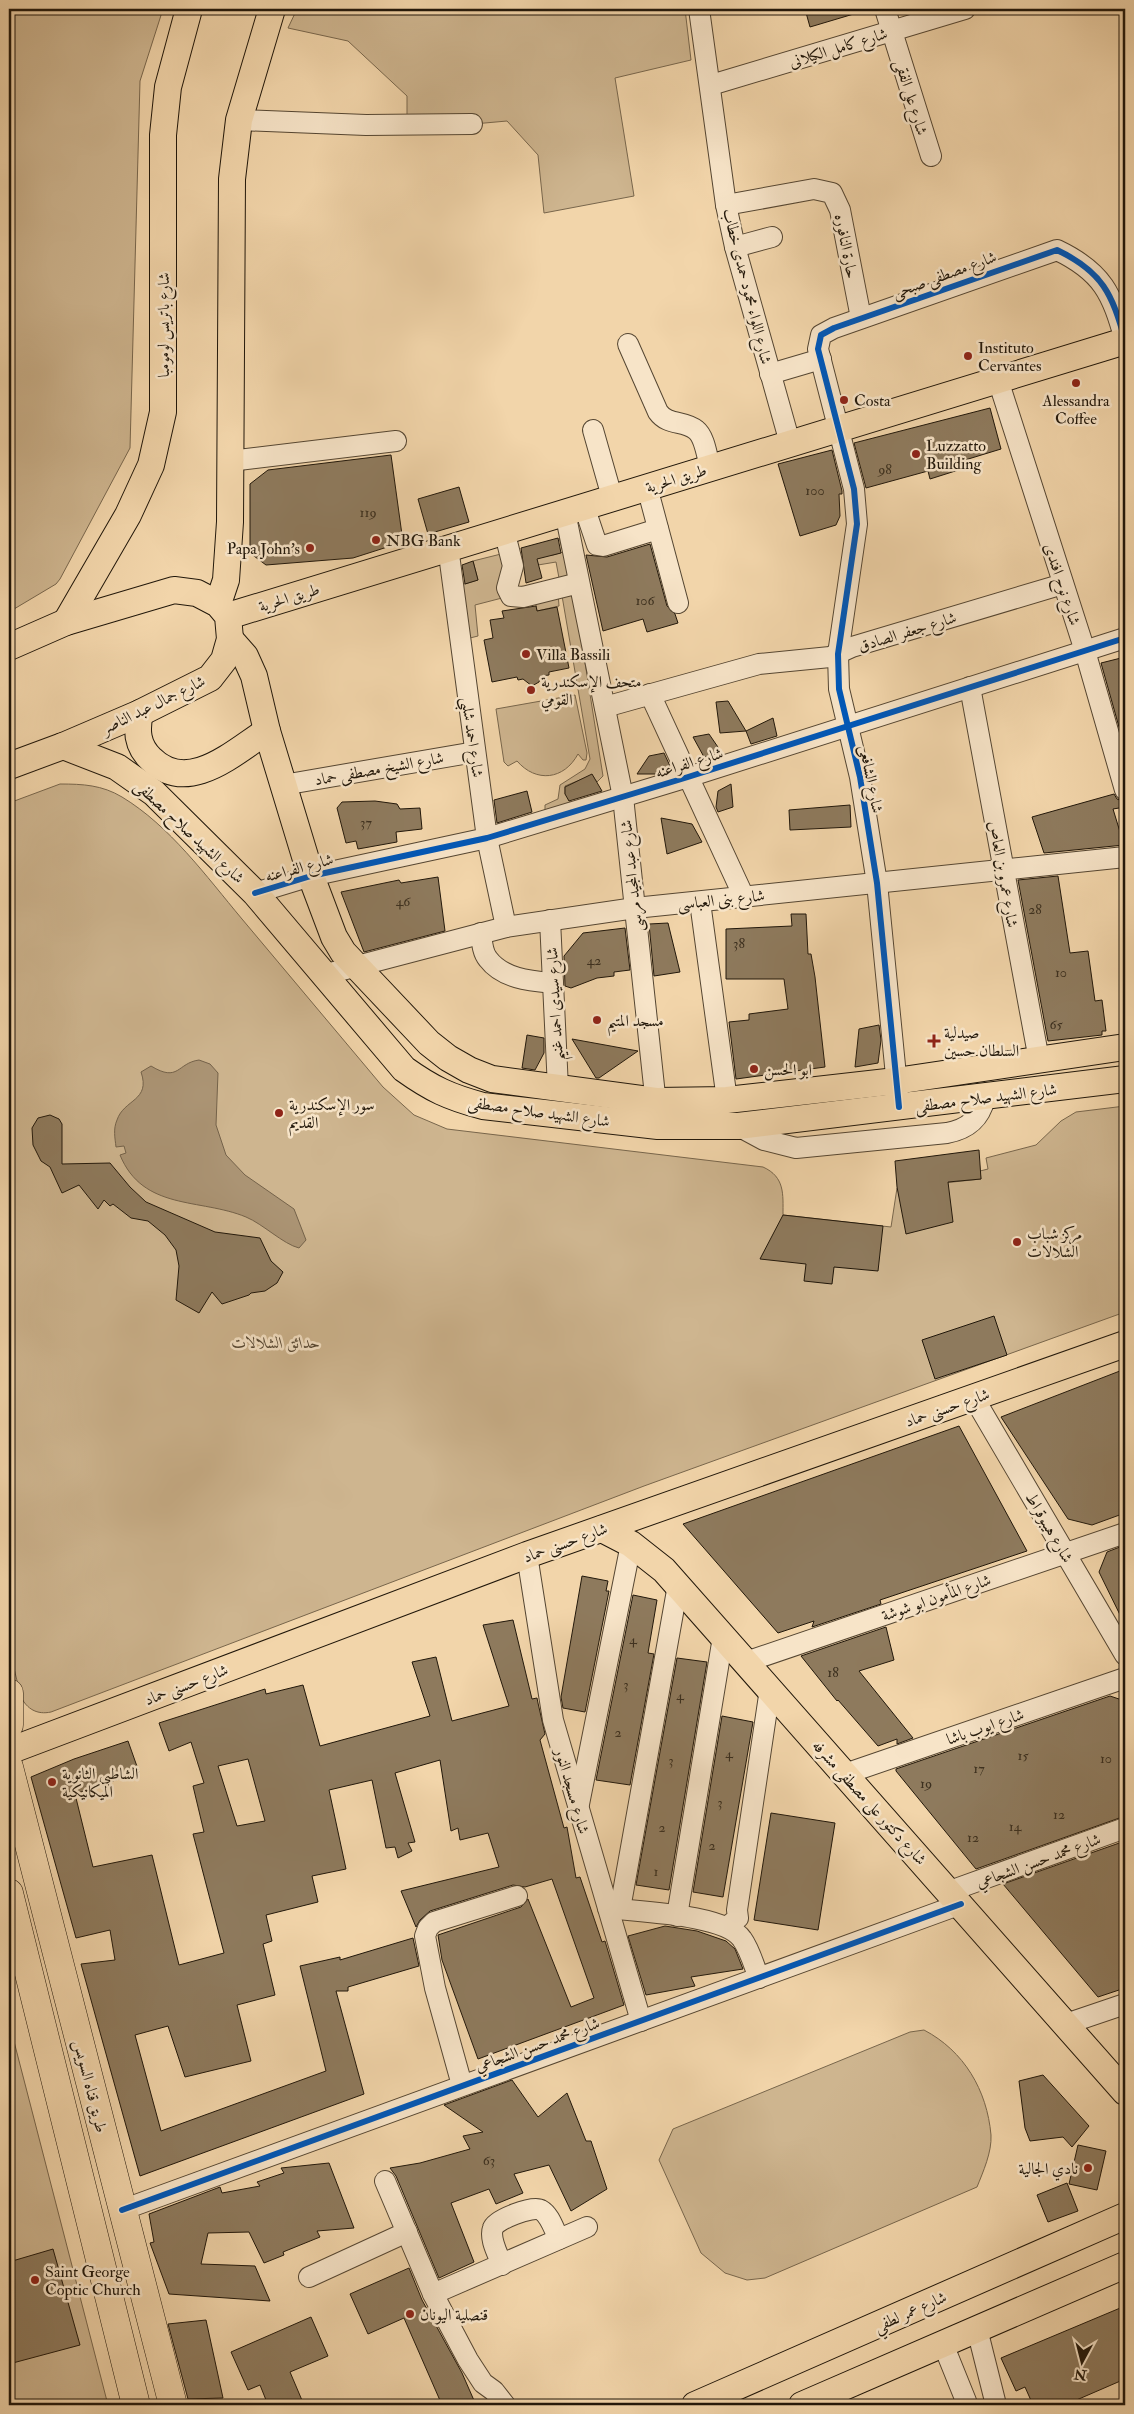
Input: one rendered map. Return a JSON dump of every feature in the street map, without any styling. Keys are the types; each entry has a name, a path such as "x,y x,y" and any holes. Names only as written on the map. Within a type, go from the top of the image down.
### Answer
{"highway":[{"path":"9,1694 9,1725"},
{"name":"طريق قناه السويس","path":"9,1767 172,2405"},
{"name":"طريق قناه السويس","path":"9,1893 136,2405"}],"main road":[{"name":"شارع باتريس لومومبا","path":"66,622 128,515 151,465 163,412 163,135 168,87 188,9"},
{"path":"225,620 230,461 232,178 239,120 272,9"},
{"name":"طريق الحرية","path":"225,620 448,547 1125,340"},
{"path":"9,647 66,622 174,590 198,593 225,620"},
{"name":"شارع جمال عبد الناصر","path":"9,766 63,746 140,713 210,678 224,660 225,620"},
{"name":"شارع الشهيد صلاح مصطفى","path":"225,620 250,665 267,731 310,876 334,938 354,966 429,1043 448,1058 470,1070 492,1079 558,1088 657,1113 738,1126 985,1098 1125,1079"},
{"path":"140,713 137,734 146,754 165,769 176,773 189,774 212,766 267,731"},
{"name":"شارع الشهيد صلاح مصطفى","path":"63,746 117,767 154,793 255,893 404,1069 430,1088 455,1099 482,1106 657,1113 727,1100 896,1081 1125,1048"},
{"name":"شارع حسنى حماد","path":"9,1751 528,1555 1125,1344"},
{"name":"شارع دكتور على مصطفى مشرفه","path":"602,1529 631,1544 648,1556 678,1585 956,1898 1125,2092"},
{"name":"شارع عمر لطفي","path":"695,2405 1125,2216"},
{"path":"802,2405 1125,2265"}],"street":[{"name":"شارع اللواء محمود حمدى خطاب","path":"699,9 711,85 726,205 734,247 790,443"},
{"name":"شارع على الفقى","path":"885,9 930,156"},
{"name":"شارع كامل الكيلانى","path":"711,85 965,9"},
{"path":"239,120 366,125 472,124"},
{"name":"حارة النافوره","path":"726,205 814,189 832,193 840,210 861,318"},
{"path":"734,247 772,237"},
{"name":"شارع مصطفى صبحى","path":"839,428 818,349 821,335 861,318 1057,250 1068,255 1096,277 1107,289 1114,303 1125,340"},
{"path":"628,344 658,412 667,421 696,430 700,435 710,467"},
{"path":"770,374 820,359"},
{"name":"شارع نوح افندى","path":"998,380 1085,651 1125,790"},
{"name":"شارع الشافعى","path":"839,428 854,489 857,524 838,654 839,690 860,777 877,883 899,1107"},
{"path":"593,430 612,497"},
{"path":"230,461 396,441"},
{"path":"647,487 678,603"},
{"path":"574,509 597,546 658,529"},
{"name":"شارع عبد المجيد مرسى","path":"574,509 579,583 623,797 657,1113"},
{"path":"504,530 512,561 512,571 507,588 511,596 523,597 579,583"},
{"name":"شارع احمد شلبى","path":"448,547 487,838 506,927"},
{"name":"شارع جعفر الصادق","path":"604,707 759,664 830,657 852,647 1063,584"},
{"name":"شارع الفراعنه","path":"255,893 310,876 487,838 688,777 1125,638"},
{"name":"شارع عمرو بن العاص","path":"970,688 1039,1060"},
{"path":"650,694 744,897"},
{"name":"شارع الشيخ مصطفى حماد","path":"283,785 475,752"},
{"name":"شارع بنى العباسى","path":"323,975 481,933 550,920 635,908 1125,857"},
{"path":"700,902 727,1100"},
{"name":"شارع سيدى احمد غنيم","path":"550,920 558,1088"},
{"path":"481,933 484,950 488,959 495,965 525,981 553,983"},
{"path":"738,1126 764,1140 796,1148 937,1134 958,1131 968,1126 981,1112 985,1098"},
{"name":"شارع هيبوقراط","path":"974,1398 1125,1656"},
{"name":"شارع المأمون ابو شوشة","path":"746,1662 1125,1533"},
{"path":"578,1808 631,1544"},
{"name":"شارع مسجد النور","path":"528,1555 552,1720 578,1808 614,1909 641,2021"},
{"path":"678,1585 614,1909 710,1920 728,1926 742,1938 759,1978"},
{"path":"676,1916 723,1636"},
{"name":"شارع ايوب باشا","path":"845,1774 1125,1678"},
{"path":"728,1926 738,1918 737,1910 770,1689"},
{"name":"شارع محمد حسن الشجاعي","path":"122,2210 759,1978 1125,1828"},
{"path":"462,2086 434,1988 425,1936 428,1928 434,1922 517,1896"},
{"path":"1066,2024 1125,2004"},
{"path":"385,2181 434,2294 477,2375 505,2405"},
{"path":"502,2265 492,2240 492,2229 495,2224 527,2209 537,2208 546,2214 559,2239"},
{"path":"434,2294 587,2227"},
{"path":"309,2277 407,2232"},
{"path":"977,2330 995,2405"},
{"path":"943,2344 962,2403 988,2400 995,2405"}],"green space":[{"path":"9,9 163,9 140,81 130,448 60,579 56,584 9,612"},
{"path":"297,9 685,9 691,60 615,78 634,196 544,213 538,155 507,121 407,130 407,96 348,41 288,28"},
{"path":"564,536 571,576 559,578 556,562 538,565 535,554 553,555 563,552 559,538"},
{"path":"505,553 502,598 475,605 478,636 466,639 461,585 478,580 473,561"},
{"path":"573,587 603,776 597,782 592,775 565,786 565,794 571,795 568,799 572,804 545,812 545,805 558,799 560,785 585,769 590,759 561,590"},
{"path":"558,593 559,606 537,611 535,598"},
{"path":"575,695 587,753 586,760 583,760 578,754 565,769 549,776 533,773 517,761 508,766 504,762 496,709"},
{"name":"حدائق الشلالات","path":"60,784 84,785 115,793 156,822 201,869 383,1087 414,1115 447,1129 763,1167 770,1171 779,1181 782,1193 783,1215 891,1227 897,1188 981,1179 980,1171 988,1169 986,1158 1036,1145 1061,1121 1076,1112 1125,1106 1125,1312 644,1486 51,1712 37,1712 29,1708 21,1697 9,1648 9,803"},
{"path":"9,2022 108,2405 9,2405"},
{"path":"924,2030 951,2049 962,2061 979,2088 989,2118 991,2142 987,2162 977,2187 765,2278 747,2280 725,2273 701,2253 659,2160 673,2129 910,2032"}],"shaded area":[{"path":"199,1060 210,1064 218,1073 216,1125 226,1155 245,1175 294,1209 306,1240 299,1248 246,1217 228,1211 174,1200 158,1194 143,1186 130,1173 120,1155 126,1153 124,1146 116,1147 116,1123 120,1113 140,1094 143,1082 141,1072 151,1066 167,1073 173,1072"}],"building":[{"path":"805,9 857,9 857,13 810,27"},
{"name":"Luzzatto Building","path":"990,408 1001,449 965,460 968,467 930,479 928,471 866,488 854,443"},
{"path":"832,450 842,491 842,494 839,494 840,516 836,525 800,536 778,464"},
{"path":"391,455 403,542 353,558 266,565 250,553 250,484 268,470"},
{"path":"459,487 469,522 428,534 418,499"},
{"path":"558,538 561,553 537,559 542,578 526,583 521,548"},
{"path":"650,544 667,606 675,614 678,623 647,632 643,619 603,631 586,555 607,557"},
{"path":"473,561 478,580 465,584 462,565"},
{"name":"Villa Bassili","path":"536,606 537,611 557,607 569,668 549,672 549,675 541,676 539,682 532,686 523,679 518,680 517,677 492,682 484,640 493,638 490,620 504,618 502,611"},
{"path":"1125,657 1125,733 1121,734 1101,663"},
{"path":"728,701 746,731 720,733 716,702"},
{"path":"773,718 777,736 751,744 746,731"},
{"path":"709,734 722,753 704,757 693,737"},
{"path":"664,753 670,766 655,774 637,774 649,756"},
{"path":"592,774 602,791 569,801 565,794 565,787"},
{"path":"731,784 733,807 718,812 716,807 718,791"},
{"path":"527,791 532,812 497,823 494,800"},
{"path":"1114,794 1117,799 1125,802 1125,807 1113,809 1124,845 1044,853 1032,817"},
{"path":"375,801 397,804 400,809 420,808 422,829 396,832 397,842 358,849 356,841 346,843 337,808 342,802"},
{"path":"850,805 851,827 790,830 789,810"},
{"path":"661,818 692,824 702,842 667,854"},
{"path":"1058,876 1070,953 1088,951 1095,1001 1102,1000 1106,1031 1102,1031 1102,1035 1048,1041 1018,880"},
{"path":"438,877 445,931 364,952 341,892 399,880 401,883"},
{"path":"791,914 806,914 808,954 811,954 815,977 825,1067 736,1079 729,1022 749,1020 749,1014 788,1009 784,979 726,979 726,929 792,926"},
{"path":"668,923 680,972 654,976 649,924"},
{"path":"625,928 630,970 614,972 614,976 597,978 571,988 565,986 564,956 583,933"},
{"path":"879,1025 881,1040 878,1063 855,1067 859,1029"},
{"path":"527,1035 544,1038 544,1053 535,1070 522,1068"},
{"path":"572,1039 638,1051 599,1078 596,1078"},
{"path":"50,1115 59,1119 62,1124 62,1164 110,1163 130,1187 146,1202 215,1232 260,1238 271,1261 283,1272 277,1283 265,1291 251,1293 222,1304 212,1292 199,1313 176,1300 179,1266 176,1250 165,1235 148,1221 131,1218 113,1204 110,1206 104,1200 98,1209 79,1185 62,1193 50,1167 41,1161 33,1145 32,1128 38,1118"},
{"path":"979,1150 981,1179 948,1182 953,1222 906,1234 897,1187 895,1161"},
{"path":"783,1215 883,1226 878,1271 834,1267 832,1284 804,1281 806,1264 760,1259"},
{"path":"994,1316 1007,1355 935,1379 922,1340"},
{"path":"1125,1369 1125,1513 1092,1525 1068,1519 1001,1417"},
{"path":"959,1426 1027,1551 880,1600 881,1604 812,1627 814,1621 778,1633 683,1524"},
{"path":"1125,1545 1125,1625 1099,1572 1107,1552"},
{"path":"582,1576 608,1581 606,1591 609,1591 585,1712 563,1708 561,1697"},
{"path":"633,1595 657,1600 648,1653 654,1654 630,1785 596,1780"},
{"path":"513,1620 532,1699 537,1698 545,1734 540,1740 564,1828 567,1827 576,1878 580,1877 602,1942 605,1941 624,2005 478,2059 442,1960 438,1935 521,1907 528,1899 571,2007 594,1998 552,1879 525,1887 513,1885 430,1911 420,1920 416,1927 401,1891 499,1867 488,1833 460,1840 458,1828 451,1831 440,1760 395,1773 415,1842 408,1843 412,1851 398,1858 395,1847 386,1848 372,1780 329,1790 346,1869 312,1876 318,1902 266,1915 272,1941 263,1944 275,1995 237,2005 251,2061 185,2077 168,2026 135,2035 161,2131 326,2071 300,1966 340,1957 340,1960 413,1938 419,1966 348,1987 348,1991 336,1991 364,2094 140,2176 81,1964 115,1960 110,1930 76,1938 31,1777 74,1759 128,1741 139,1772 75,1794 93,1867 152,1855 179,1965 224,1953 193,1834 204,1832 193,1786 204,1783 191,1742 169,1751 159,1723 265,1689 266,1694 303,1685 320,1746 430,1716 412,1662 436,1657 452,1721 509,1706 483,1625","holes":["248,1759 265,1821 237,1826 218,1766"]},
{"path":"886,1627 894,1660 859,1671 913,1738 897,1744 897,1739 878,1746 837,1701 801,1656"},
{"path":"677,1658 707,1662 669,1890 636,1885"},
{"path":"1110,1696 1125,1701 1125,1816 976,1869 896,1771 896,1769"},
{"path":"722,1716 753,1722 723,1897 693,1892"},
{"path":"771,1813 835,1823 818,1930 754,1920"},
{"path":"1125,1841 1125,1988 1098,1997 1003,1884"},
{"path":"665,1926 697,1931 726,1941 735,1949 743,1969 691,1977 695,1986 646,1995 628,1936"},
{"path":"1043,2075 1089,2126 1072,2147 1063,2137 1030,2141 1025,2128 1019,2081"},
{"path":"512,2080 538,2117 567,2093 586,2141 591,2141 607,2189 571,2211 549,2165 514,2174 523,2193 496,2204 489,2189 451,2203 474,2262 439,2278 396,2176 390,2168 420,2163 470,2149 463,2136 483,2132 444,2105"},
{"name":"نادي الجالية","path":"1078,2145 1106,2151 1097,2190 1069,2184"},
{"path":"329,2163 354,2228 317,2231 320,2237 283,2252 284,2255 264,2263 249,2232 208,2233 201,2264 255,2266 270,2301 169,2294 150,2243 154,2242 149,2214 220,2187 222,2193 260,2186 257,2182 284,2173 281,2168"},
{"path":"1067,2183 1078,2211 1048,2222 1037,2195"},
{"path":"53,2249 80,2345 9,2364 9,2262"},
{"path":"409,2268 422,2300 462,2373 476,2405 442,2405 404,2318 368,2334 350,2294"},
{"path":"1125,2306 1125,2379 1065,2405 1033,2405 1025,2387 1016,2391 1001,2358"},
{"path":"311,2317 328,2356 290,2372 304,2405 268,2405 260,2385 248,2390 231,2352"},
{"path":"206,2320 223,2398 188,2399 168,2324"}],"cycle path":[{"path":"899,1107 877,883 860,777 839,689 838,654 857,524 854,489 818,349 821,335 834,328 1057,250 1085,267 1103,286 1110,297 1125,340"},
{"path":"255,893 311,876 487,838 688,777 1125,638"},
{"path":"122,2210 961,1904"}],"place":[{"name":"Instituto Cervantes","path":"968,356"},
{"name":"Alessandra Coffee","path":"1076,383"},
{"name":"Costa","path":"844,400"},
{"name":"Luzzatto Building","path":"916,454"},
{"name":"NBG Bank","path":"376,540"},
{"name":"Papa John's","path":"310,548"},
{"name":"Villa Bassili","path":"526,654"},
{"name":"متحف الإسكندرية القومي","path":"531,690"},
{"name":"مسجد المتيم","path":"597,1020"},
{"name":"صيدلية السلطان حسين","path":"934,1041"},
{"name":"ابو الحسن","path":"754,1069"},
{"name":"سور الإسكندرية القديم","path":"279,1113"},
{"name":"مركز شباب الشلالات","path":"1017,1242"},
{"name":"الشاطبي الثانوية الميكانيكية","path":"52,1782"},
{"name":"نادي الجالية","path":"1088,2168"},
{"name":"Saint George Coptic Church","path":"35,2280"},
{"name":"قنصلية اليونان","path":"410,2314"}]}
